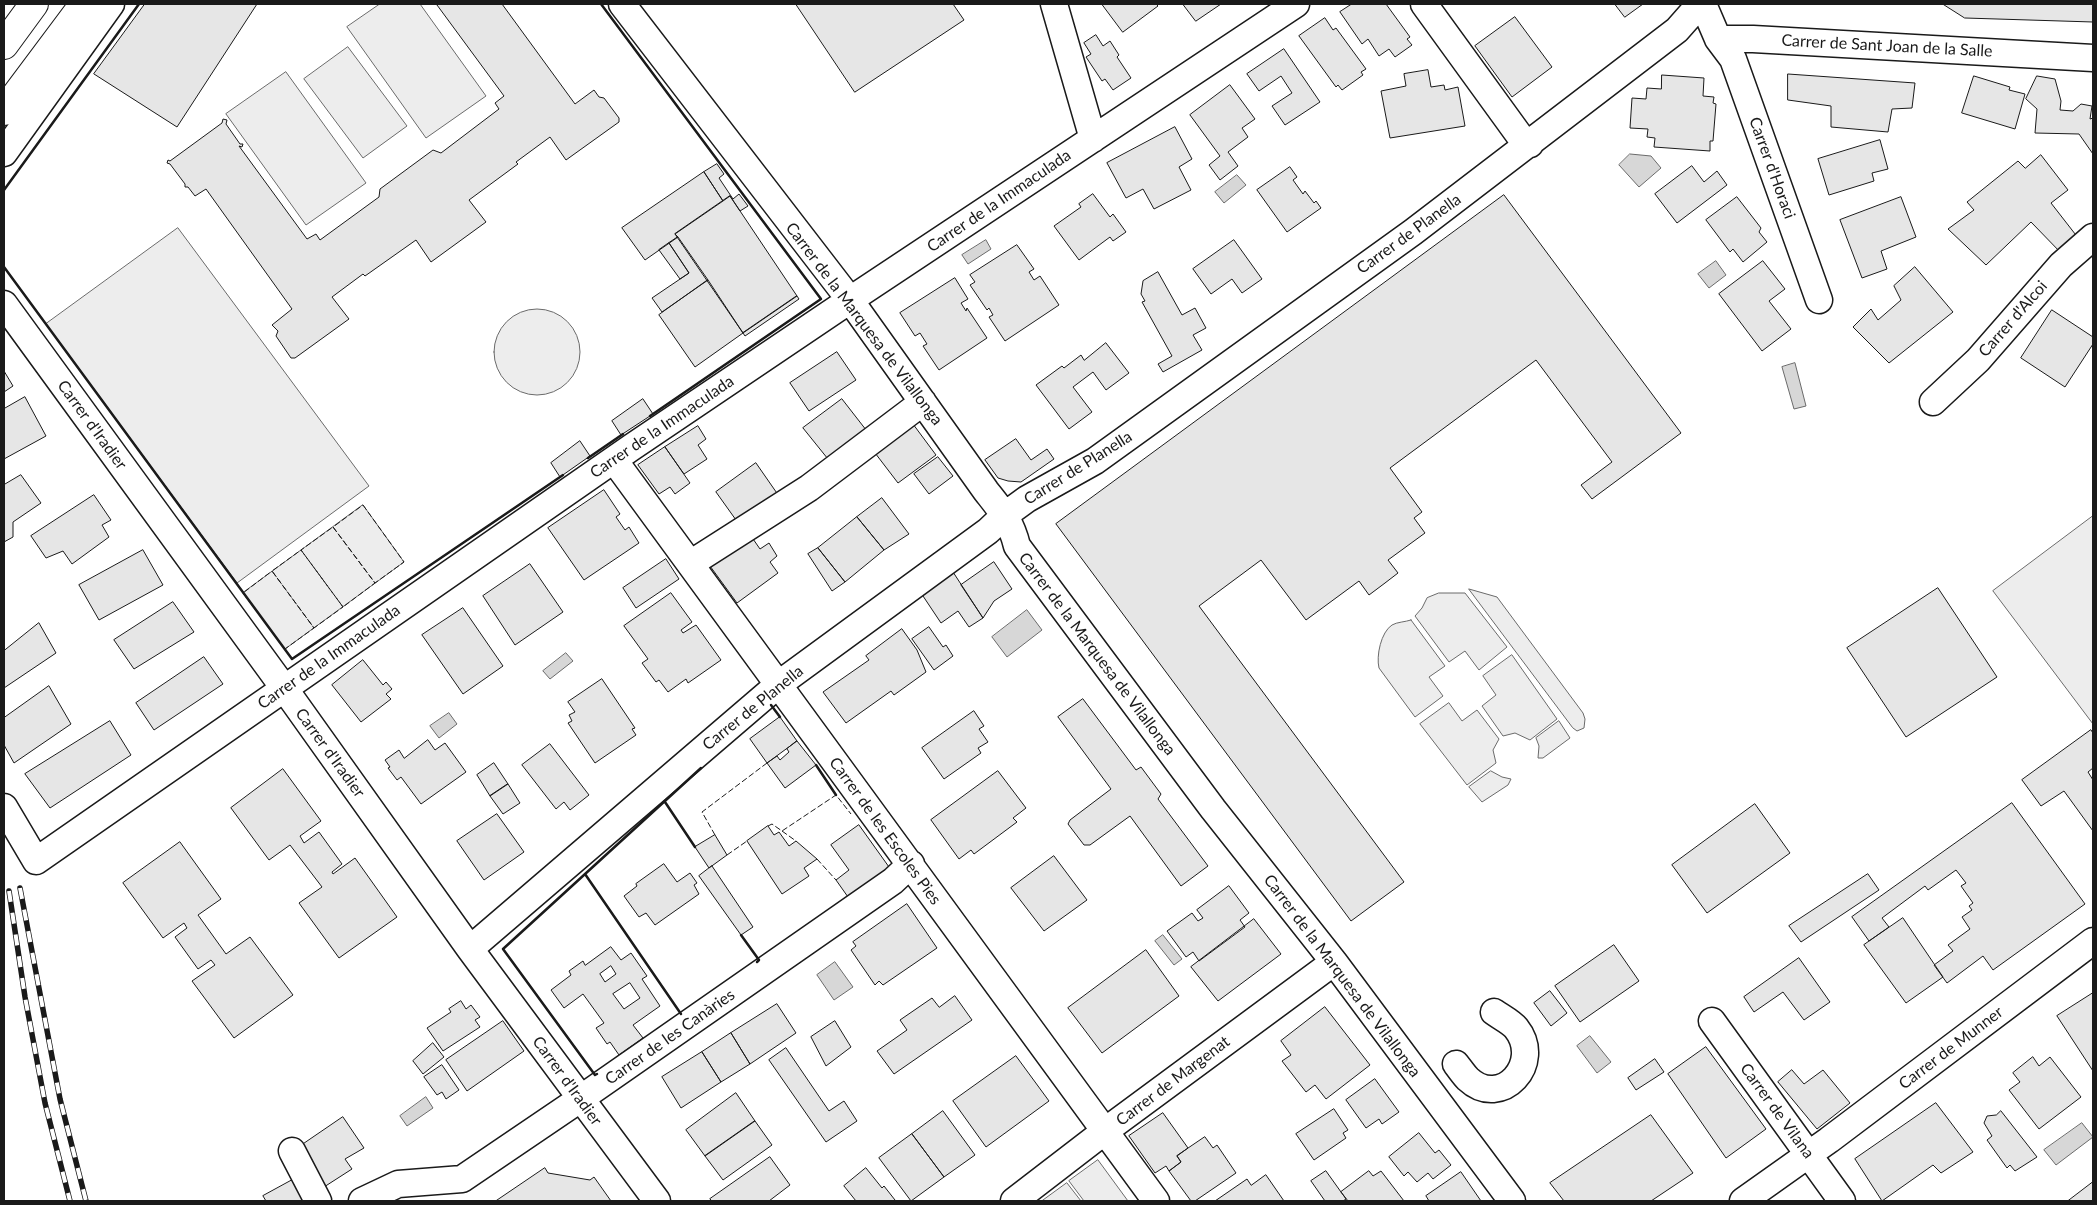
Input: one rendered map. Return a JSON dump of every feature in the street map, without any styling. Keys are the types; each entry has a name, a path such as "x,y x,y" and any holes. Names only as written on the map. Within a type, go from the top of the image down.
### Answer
{"highway":[{"path":"4,45 34,4"},
{"path":"4,111 84,4"}],"street":[{"path":"4,153 111,4"},
{"name":"Carrer de la Marquesa de Vilallonga","path":"622,4 850,300 1005,515 1013,528 1017,546 1213,809 1334,962 1512,1201"},
{"path":"1054,4 1093,139"},
{"name":"Carrer de la Immaculada","path":"4,807 36,860 614,460 850,300 1296,4"},
{"path":"1424,4 1520,135 1530,144"},
{"path":"1702,4 1718,39"},
{"name":"Carrer de Planella","path":"470,949 779,684 988,531 1005,515 1027,499 1095,461 1413,232 1678,30 1702,4"},
{"name":"Carrer de Sant Joan de la Salle","path":"1718,39 1753,39 2093,58"},
{"name":"Carrer d'Horaci","path":"1718,39 1733,59 1819,300"},
{"name":"Carrer d'Alcoi","path":"1933,402 1978,360 2061,265 2093,237"},
{"name":"Carrer d'Iradier","path":"4,304 284,688 470,949 657,1201"},
{"path":"690,564 808,488 923,402"},
{"name":"Carrer de les Escoles Pies","path":"614,460 1156,1201"},
{"name":"Carrer de les Canàries","path":"362,1201 398,1184 462,1179 893,881 911,864"},
{"name":"Carrer de Munner","path":"1743,1201 1809,1155 2093,942"},
{"name":"Carrer de Margenat","path":"1014,1201 1105,1131 1334,962"},
{"path":"1456,1064 1469,1080 1485,1088 1501,1088 1514,1082 1522,1070 1525,1054 1522,1038 1516,1027 1494,1012"},
{"name":"Carrer de Vilana","path":"1712,1021 1842,1201"},
{"path":"292,1151 318,1201"}],"shaded area":[{"path":"380,4 420,4 486,96 426,138 347,27"},
{"path":"348,47 407,126 363,158 304,79"},
{"path":"286,72 366,183 306,225 226,114"},
{"path":"1630,154 1651,156 1661,168 1639,187 1619,165"},
{"path":"1237,175 1246,185 1224,203 1215,192"},
{"path":"178,228 369,486 237,583 46,324"},
{"path":"986,240 991,249 968,264 962,255"},
{"path":"1716,261 1726,275 1709,288 1698,274"},
{"path":"529,309 545,309 554,312 568,321 577,335 580,352 577,369 568,383 554,392 545,395 529,395 513,388 501,376 494,360 494,344 501,328 513,316"},
{"path":"1795,363 1806,406 1794,409 1782,367"},
{"path":"363,505 404,562 285,649 243,593"},
{"path":"2093,516 2093,724 1993,591"},
{"path":"1469,589 1497,597 1583,713 1585,719 1584,728 1577,731 1573,728"},
{"path":"1439,593 1465,593 1507,647 1479,670 1465,651 1449,662 1415,616 1427,598"},
{"path":"1027,610 1042,630 1007,657 992,637"},
{"path":"1411,620 1445,666 1429,677 1443,696 1415,717 1379,668 1378,663 1380,645 1388,628 1394,624"},
{"path":"566,653 573,661 550,679 543,671"},
{"path":"1512,655 1557,719 1530,740 1515,733 1503,736 1482,706 1496,695 1483,676"},
{"path":"1449,703 1462,721 1477,710 1499,739 1493,750 1496,763 1467,785 1420,724"},
{"path":"449,713 457,724 439,738 430,726"},
{"path":"1559,721 1570,738 1543,758 1538,758 1539,746 1536,738"},
{"path":"1491,771 1511,779 1508,785 1482,802 1469,787"},
{"path":"1163,935 1182,959 1174,965 1155,941"},
{"path":"835,962 853,987 834,1000 817,975"},
{"path":"1590,1036 1611,1062 1597,1073 1577,1046"},
{"path":"426,1097 433,1108 407,1126 400,1116"},
{"path":"2082,1123 2093,1137 2056,1165 2044,1150"},
{"path":"1098,1160 1128,1201 1084,1201 1069,1181"},
{"path":"1067,1183 1081,1201 1042,1201"}],"building":[{"path":"145,4 257,4 177,127 94,74"},
{"path":"434,4 502,4 575,104 594,90 599,97 604,98 619,118 619,122 566,160 550,137 516,162 518,164 469,200 486,222 431,262 416,240 365,276 363,274 332,297 349,319 295,358 291,358 276,336 278,331 272,325 292,309 206,189 195,196 188,187 185,187 185,184 170,164 167,163 168,160 170,161 222,123 223,119 227,120 226,124 240,144 243,144 242,147 239,146 307,239 316,234 320,240 379,197 380,189 433,150 441,153 499,109 495,103 504,96 437,5"},
{"path":"796,4 953,4 964,20 855,92"},
{"path":"1102,4 1156,4 1158,6 1123,32"},
{"path":"1183,4 1221,4 1196,21"},
{"path":"1352,4 1386,4 1410,37 1407,39 1412,45 1395,57 1389,49 1379,56 1368,39 1362,44 1340,12"},
{"path":"1615,4 1643,4 1625,17"},
{"path":"1943,4 2093,4 2093,22 1965,18"},
{"path":"1515,17 1552,67 1512,97 1475,46"},
{"path":"1325,18 1333,30 1336,28 1366,69 1361,72 1363,75 1342,90 1338,85 1336,87 1299,36"},
{"path":"1096,35 1103,46 1110,41 1119,55 1117,57 1131,78 1113,90 1105,79 1102,81 1086,57 1091,54 1084,43"},
{"path":"1284,49 1320,102 1285,125 1272,106 1292,93 1281,76 1259,91 1247,74"},
{"path":"1428,70 1431,87 1444,85 1445,90 1458,87 1465,126 1390,138 1381,91 1406,86 1404,74"},
{"path":"1788,74 1915,83 1912,108 1892,109 1888,132 1831,127 1831,106 1788,100"},
{"path":"1662,75 1704,78 1703,96 1714,97 1713,103 1716,104 1713,141 1710,141 1710,151 1654,147 1655,138 1647,137 1648,129 1630,128 1632,98 1646,99 1647,88 1661,89"},
{"path":"1974,76 2010,87 2009,90 2025,94 2015,129 1962,113"},
{"path":"2037,76 2055,79 2061,101 2060,110 2073,111 2081,104 2092,106 2090,119 2093,118 2093,154 2079,134 2035,133 2037,109 2026,99"},
{"path":"1230,85 1255,119 1242,128 1248,137 1228,152 1238,166 1220,180 1209,165 1220,156 1190,115"},
{"path":"1175,127 1192,159 1179,167 1191,190 1154,209 1143,189 1126,198 1107,163"},
{"path":"1880,140 1888,169 1872,173 1874,181 1829,195 1818,159"},
{"path":"2041,155 2068,190 2051,203 2079,239 2063,255 2031,222 1986,265 1948,229 1974,210 1967,202 2018,161 2025,168"},
{"path":"717,164 724,174 719,178 733,199 739,194 748,206 740,211 730,196 723,201 704,172"},
{"path":"1692,166 1704,182 1717,171 1727,185 1677,223 1655,194"},
{"path":"1290,167 1297,177 1293,180 1303,194 1305,191 1314,203 1316,201 1321,208 1287,232 1257,190"},
{"path":"704,172 723,201 675,234 678,237 645,260 622,228"},
{"path":"1093,194 1110,217 1113,214 1126,232 1113,241 1110,237 1079,260 1054,226 1081,207 1079,204"},
{"path":"1504,195 1681,433 1592,499 1581,485 1612,462 1536,360 1390,468 1422,512 1414,518 1425,533 1388,560 1398,573 1369,595 1359,581 1306,620 1261,560 1199,606 1404,882 1351,921 1056,524"},
{"path":"730,196 797,296 743,333 675,234"},
{"path":"1737,197 1761,228 1759,232 1767,242 1743,262 1733,249 1730,252 1706,220"},
{"path":"1901,197 1916,237 1881,251 1887,269 1862,278 1840,220"},
{"path":"678,237 708,280 662,312 652,298 689,273 669,243"},
{"path":"1234,240 1262,279 1242,293 1232,279 1211,294 1193,269"},
{"path":"669,243 689,273 680,279 659,250"},
{"path":"1017,245 1034,269 1029,272 1034,280 1040,276 1059,305 1005,341 989,317 993,315 989,308 987,310 970,285 975,282 970,275"},
{"path":"1763,261 1785,289 1769,301 1791,329 1762,351 1719,294"},
{"path":"1915,267 1953,312 1889,363 1853,327 1871,309 1878,320 1901,300 1894,286"},
{"path":"1158,272 1182,315 1195,308 1206,328 1193,335 1202,350 1163,372 1158,364 1172,356 1142,302 1145,301 1141,294 1143,281"},
{"path":"955,278 968,299 961,303 966,311 967,308 987,338 939,370 923,346 927,344 920,333 915,336 900,313"},
{"path":"708,280 743,333 695,367 659,315"},
{"path":"797,296 799,299 745,336 743,333"},
{"path":"2052,310 2093,337 2093,344 2065,387 2021,358"},
{"path":"1106,343 1129,373 1106,390 1093,372 1073,387 1092,412 1069,429 1036,385 1081,355 1084,360"},
{"path":"837,352 856,380 809,411 790,383"},
{"path":"4,371 13,386 4,392"},
{"path":"25,397 46,436 4,459 4,409"},
{"path":"643,399 653,414 621,435 612,421"},
{"path":"842,399 870,435 832,464 803,428"},
{"path":"910,420 936,455 898,483 872,449"},
{"path":"698,426 706,439 698,445 707,459 684,474 665,447"},
{"path":"1016,439 1031,460 1047,449 1054,459 1021,482 998,478 985,460"},
{"path":"580,441 590,456 560,477 551,463"},
{"path":"665,447 690,483 675,494 670,487 659,494 638,465"},
{"path":"938,457 953,476 929,494 914,474"},
{"path":"756,463 781,499 741,527 716,492"},
{"path":"21,475 41,503 13,522 13,537 4,542 4,485"},
{"path":"604,490 620,514 616,517 625,530 629,527 639,543 584,580 548,528"},
{"path":"94,495 111,520 102,525 109,537 72,564 63,551 46,558 31,536"},
{"path":"882,498 909,534 884,550 857,517"},
{"path":"857,517 884,550 845,582 818,548"},
{"path":"751,536 760,549 769,543 777,556 770,562 778,573 737,603 710,566"},
{"path":"818,548 845,582 832,591 808,554"},
{"path":"143,550 163,585 99,620 79,585"},
{"path":"666,559 679,579 636,608 623,588"},
{"path":"994,562 1012,589 994,601 983,618 961,585"},
{"path":"530,564 563,612 515,645 483,596"},
{"path":"953,572 983,618 969,627 958,611 941,623 921,593"},
{"path":"1938,588 1997,677 1906,737 1847,648"},
{"path":"671,593 692,622 681,630 683,633 696,625 721,660 688,683 686,679 668,692 659,680 656,682 642,663 648,659 624,626"},
{"path":"173,602 194,632 134,669 114,640"},
{"path":"463,608 503,666 463,694 422,635"},
{"path":"39,623 56,653 4,688 4,651"},
{"path":"929,627 943,647 946,645 953,656 934,670 912,639"},
{"path":"902,629 917,650 926,672 894,695 891,691 846,723 823,692 869,660 866,656"},
{"path":"204,657 223,684 154,730 136,703"},
{"path":"363,660 383,685 386,682 392,689 386,694 391,699 361,722 332,685"},
{"path":"602,679 635,728 632,729 636,735 595,763 568,723 572,721 569,715 575,712 568,702"},
{"path":"49,686 71,724 14,763 4,745 4,718"},
{"path":"1083,699 1136,770 1141,767 1161,794 1158,799 1208,866 1181,886 1130,816 1090,845 1084,845 1068,824 1070,820 1111,789 1058,717"},
{"path":"974,711 984,726 979,729 988,742 978,748 981,753 944,779 922,748"},
{"path":"780,717 797,741 767,763 750,739"},
{"path":"110,721 131,755 50,808 25,774"},
{"path":"2091,730 2093,733 2093,768 2088,772 2093,780 2093,831 2064,791 2041,806 2022,780"},
{"path":"428,740 435,750 445,743 466,772 421,804 401,777 397,780 388,768 390,767 385,760 399,750 404,758"},
{"path":"797,741 816,765 785,788 767,763 777,756 780,760 789,752 787,749"},
{"path":"550,744 589,795 570,810 564,802 556,809 522,765"},
{"path":"494,763 508,784 490,796 477,775"},
{"path":"283,769 321,821 300,836 304,843 319,832 342,864 332,872 333,874 355,858 397,917 339,958 299,903 322,887 290,845 269,860 231,808"},
{"path":"998,771 1026,808 1013,818 1017,822 974,854 971,850 959,859 931,820"},
{"path":"508,784 520,803 503,814 490,796"},
{"path":"2012,803 2085,904 1993,970 1983,956 1947,983 1934,965 1953,951 1948,945 1970,929 1962,917 1972,910 1969,906 1973,903 1961,886 1966,883 1956,870 1928,890 1925,886 1882,918 1889,927 1869,941 1852,917"},
{"path":"1755,804 1790,853 1707,913 1672,865"},
{"path":"497,814 524,852 484,880 457,841"},
{"path":"859,825 889,867 848,897 836,880 849,870 831,845"},
{"path":"768,826 774,835 779,832 789,846 796,841 817,859 804,868 809,876 782,894 747,841"},
{"path":"715,835 727,855 709,868 695,847"},
{"path":"180,842 221,899 198,915 226,954 250,937 293,995 234,1038 192,981 215,965 211,960 198,969 175,937 187,928 184,923 163,938 123,883"},
{"path":"1054,856 1087,900 1044,931 1011,888"},
{"path":"664,864 677,882 690,873 697,883 694,885 699,894 655,925 646,913 639,917 624,896 637,886 636,884"},
{"path":"712,866 753,927 741,935 699,876"},
{"path":"1868,874 1879,890 1801,942 1789,926"},
{"path":"1229,886 1249,913 1240,920 1245,927 1199,961 1193,952 1186,957 1167,931 1192,913 1198,921 1203,918 1197,910"},
{"path":"907,904 937,948 883,985 879,981 875,985 851,950 856,946 853,942"},
{"path":"1903,918 1943,977 1906,1003 1864,945"},
{"path":"1254,919 1281,954 1218,1001 1191,967"},
{"path":"1614,945 1639,981 1580,1022 1555,986"},
{"path":"611,947 621,960 631,953 647,976 642,979 660,1006 633,1025 643,1038 619,1055 610,1042 607,1044 596,1028 604,1023 583,994 564,1008 551,990 571,975 569,971 583,961 585,965","holes":["611,966 616,974 605,982 600,974","630,983 640,998 624,1009 613,994"]},
{"path":"1146,950 1179,996 1102,1053 1068,1008"},
{"path":"1799,958 1830,1002 1804,1020 1783,992 1754,1012 1744,997"},
{"path":"1550,991 1567,1013 1551,1026 1534,1003"},
{"path":"2093,993 2093,1071 2057,1016"},
{"path":"955,996 972,1020 894,1074 877,1051 907,1030 900,1020 932,998 939,1007"},
{"path":"461,1001 466,1009 471,1005 480,1017 475,1020 480,1027 443,1051 427,1028 451,1012 449,1009"},
{"path":"777,1004 796,1033 750,1064 731,1033"},
{"path":"1325,1007 1370,1065 1326,1099 1315,1085 1306,1092 1282,1061 1291,1055 1281,1041"},
{"path":"503,1021 524,1051 467,1091 446,1060"},
{"path":"835,1021 851,1047 826,1066 811,1037"},
{"path":"731,1033 750,1064 721,1082 702,1052"},
{"path":"433,1043 444,1057 423,1074 413,1061"},
{"path":"1706,1047 1766,1129 1726,1158 1668,1074"},
{"path":"786,1048 829,1111 844,1101 857,1121 826,1142 769,1060"},
{"path":"702,1052 721,1082 681,1108 662,1077"},
{"path":"1016,1056 1049,1101 986,1147 953,1101"},
{"path":"2033,1057 2039,1066 2050,1057 2081,1097 2039,1129 2009,1090 2020,1082 2013,1073"},
{"path":"1655,1059 1664,1072 1636,1090 1628,1078"},
{"path":"442,1065 459,1090 446,1099 442,1092 437,1095 424,1077"},
{"path":"1792,1070 1804,1084 1823,1070 1850,1103 1817,1129 1778,1082"},
{"path":"1375,1079 1399,1112 1382,1124 1379,1119 1366,1128 1346,1100"},
{"path":"736,1093 755,1121 705,1156 686,1130"},
{"path":"1936,1103 1973,1152 1941,1173 1933,1165 1882,1201 1855,1159"},
{"path":"1334,1109 1348,1130 1343,1133 1346,1138 1314,1160 1296,1134"},
{"path":"943,1111 975,1155 944,1177 912,1134"},
{"path":"2001,1111 2037,1157 2015,1171 2010,1165 2007,1168 1987,1140 1992,1136 1984,1123 1987,1116 1996,1115"},
{"path":"1163,1113 1188,1148 1177,1156 1181,1162 1169,1171 1166,1166 1155,1173 1129,1136"},
{"path":"1651,1115 1693,1173 1651,1201 1564,1201 1550,1183"},
{"path":"343,1117 364,1148 345,1159 352,1169 324,1187 302,1145"},
{"path":"755,1121 772,1145 723,1180 705,1156"},
{"path":"1419,1133 1435,1153 1439,1150 1451,1165 1433,1179 1428,1173 1417,1182 1408,1172 1404,1176 1389,1157"},
{"path":"912,1134 944,1177 911,1201 879,1158"},
{"path":"1205,1137 1213,1148 1217,1145 1236,1173 1195,1201 1191,1201 1169,1171 1181,1162 1177,1156"},
{"path":"770,1157 790,1185 769,1201 712,1201 710,1199"},
{"path":"545,1168 548,1173 590,1180 594,1177 611,1201 496,1201"},
{"path":"866,1168 882,1188 884,1186 895,1200 856,1201 844,1186"},
{"path":"1326,1171 1346,1199 1343,1201 1325,1201 1311,1181"},
{"path":"1369,1171 1373,1176 1381,1171 1404,1201 1348,1201 1341,1192"},
{"path":"1461,1172 1481,1201 1429,1201 1426,1196"},
{"path":"1266,1175 1284,1201 1215,1201 1247,1179 1251,1185"},
{"path":"296,1178 309,1201 266,1201 263,1196"},
{"path":"2093,1182 2093,1201 2068,1201"}],"railway":[{"path":"20,888 60,1099 86,1201"},
{"path":"9,891 25,997 45,1103 70,1201"}],"fence":[{"path":"363,505 404,562 375,583 333,527 363,505"},
{"path":"333,527 375,583 343,607 301,550 333,527"},
{"path":"301,550 343,607 314,628 272,571 301,550"},
{"path":"272,571 314,628 285,649 243,593 272,571"},
{"path":"715,835 702,812 767,763"},
{"path":"768,826 772,824 782,831 836,795 851,814"},
{"path":"782,831 796,841"},
{"path":"727,855 747,841"},
{"path":"817,859 836,880"}],"wall":[{"path":"4,190 139,4"},
{"path":"601,4 821,299 650,416"},
{"path":"4,267 292,659 563,475"},
{"path":"588,458 623,434"},
{"path":"771,705 780,717"},
{"path":"816,765 836,795"},
{"path":"597,1074 595,1075 503,949 701,768"},
{"path":"665,802 695,847"},
{"path":"585,874 681,1014"},
{"path":"741,935 759,960 757,962"}]}
